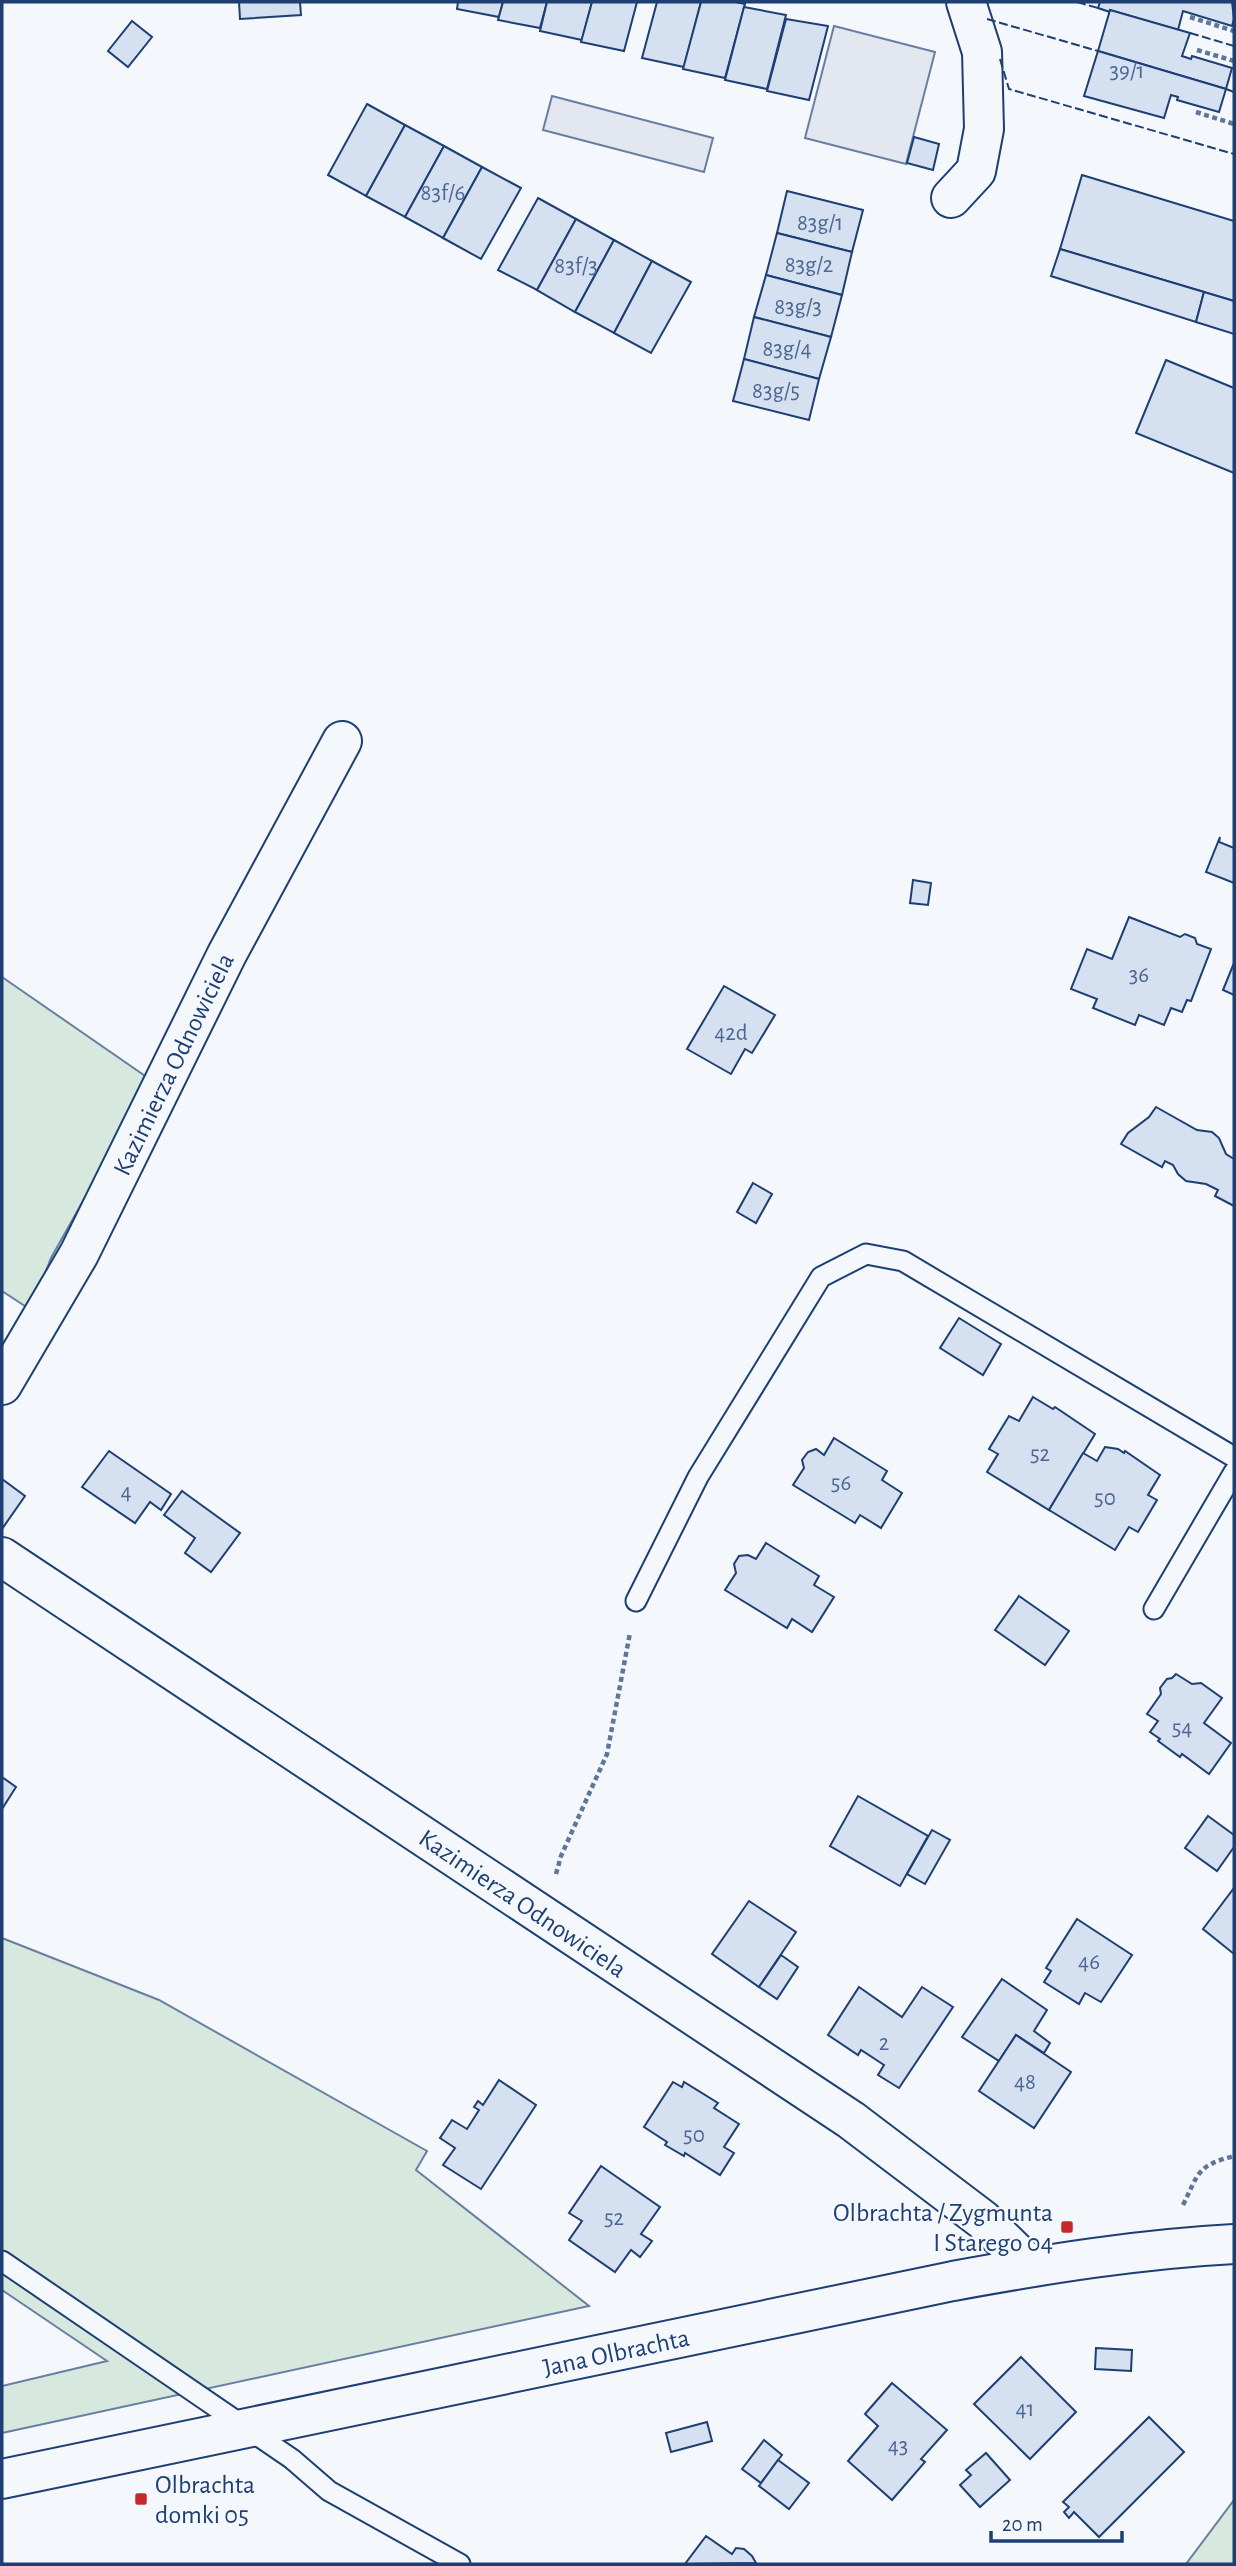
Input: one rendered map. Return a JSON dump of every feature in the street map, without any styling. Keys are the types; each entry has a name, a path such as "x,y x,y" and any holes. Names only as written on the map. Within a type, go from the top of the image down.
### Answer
{"street":[{"path":"951,198 976,171 984,129 982,52 966,2"},
{"name":"Kazimierza Odnowiciela","path":"2,1385 79,1254 227,954 342,741"},
{"name":"Kazimierza Odnowiciela","path":"2,1557 851,2120 983,2220 1031,2267"},
{"name":"Jana Olbrachta","path":"2,2479 1031,2267 1169,2249 1234,2244"}],"lane":[{"path":"636,1601 698,1477 821,1277 866,1254 903,1261 1234,1457"},
{"path":"1154,1609 1234,1472"},
{"path":"2,2261 292,2459 329,2491 460,2564"}],"path":[{"path":"1190,17 1234,31"},
{"path":"1197,50 1234,61"},
{"path":"1196,112 1234,124"},
{"path":"545,1918 561,1856 607,1754 636,1601"},
{"path":"1181,2209 1199,2170 1234,2156"}],"shaded area":[{"path":"834,26 935,52 906,164 805,138"},
{"path":"552,96 713,138 704,172 543,130"},
{"path":"2,977 151,1080 51,1258 31,1310 2,1291"},
{"path":"2,1938 159,2000 427,2151 416,2170 589,2306 2,2433 2,2386 107,2361 2,2290"},
{"path":"1234,2500 1234,2564 1186,2564"}],"building":[{"path":"239,2 300,2 301,15 240,19"},
{"path":"458,2 503,2 499,17 457,9"},
{"path":"503,2 547,2 540,28 498,20"},
{"path":"547,2 592,2 582,40 540,31"},
{"path":"592,2 637,2 624,51 581,42"},
{"path":"657,2 701,2 684,67 642,58"},
{"path":"701,2 745,4 725,78 683,69"},
{"path":"1100,2 1232,2 1234,19 1232,26 1183,11 1178,30 1098,8"},
{"path":"744,7 786,15 767,89 725,80"},
{"path":"1110,10 1190,33 1182,56 1191,59 1192,56 1232,68 1226,89 1098,51"},
{"path":"786,19 828,26 809,100 767,91"},
{"path":"132,21 152,37 128,67 108,51"},
{"path":"1098,51 1226,89 1219,112 1177,100 1178,97 1171,95 1164,118 1084,96"},
{"path":"367,104 405,125 366,196 328,175"},
{"path":"405,125 444,146 405,217 366,196"},
{"path":"914,137 939,144 933,170 907,163"},
{"path":"444,146 482,167 443,238 405,217"},
{"path":"482,167 521,188 481,259 443,238"},
{"path":"1082,175 1234,221 1234,301 1060,249"},
{"path":"787,191 863,210 852,252 777,233"},
{"path":"538,198 576,219 537,290 498,270"},
{"path":"576,219 614,240 575,312 537,290"},
{"path":"777,233 852,252 842,295 766,275"},
{"path":"614,240 652,261 614,333 575,312"},
{"path":"1060,249 1204,292 1196,322 1051,276"},
{"path":"652,261 691,282 651,353 614,333"},
{"path":"766,275 842,295 831,337 754,317"},
{"path":"1204,292 1234,301 1234,334 1196,322"},
{"path":"754,317 831,337 819,379 744,359"},
{"path":"744,359 819,379 809,420 733,401"},
{"path":"1166,360 1234,388 1234,473 1136,433"},
{"path":"1220,837 1219,842 1234,848 1234,883 1206,872"},
{"path":"913,880 931,883 928,905 910,903"},
{"path":"1129,917 1180,937 1185,934 1195,938 1197,944 1211,949 1191,1001 1187,1000 1182,1012 1171,1008 1164,1025 1139,1015 1135,1025 1093,1008 1097,999 1071,989 1087,949 1112,959"},
{"path":"1234,963 1234,995 1223,990"},
{"path":"724,986 775,1015 752,1053 745,1049 731,1074 687,1049"},
{"path":"1156,1107 1197,1130 1212,1132 1219,1138 1226,1154 1234,1159 1234,1206 1215,1196 1218,1190 1206,1184 1186,1181 1173,1165 1165,1161 1162,1167 1121,1144 1128,1133 1149,1117"},
{"path":"753,1183 772,1194 756,1223 737,1212"},
{"path":"959,1318 1001,1344 983,1375 940,1348"},
{"path":"1033,1397 1053,1409 1055,1407 1095,1434 1049,1510 987,1472 998,1454 989,1449 1009,1416 1019,1421"},
{"path":"834,1438 887,1471 882,1480 902,1493 881,1528 860,1515 855,1523 793,1485 804,1468 802,1460 808,1452 816,1449 824,1455"},
{"path":"1105,1447 1124,1453 1125,1451 1160,1475 1148,1495 1157,1500 1138,1532 1129,1527 1115,1550 1049,1510 1083,1453 1097,1461"},
{"path":"109,1451 171,1494 161,1510 150,1502 135,1523 82,1487"},
{"path":"2,1479 25,1496 2,1529"},
{"path":"182,1491 240,1533 211,1572 185,1553 195,1538 164,1515"},
{"path":"766,1543 819,1576 814,1585 834,1597 812,1632 792,1619 787,1628 725,1590 736,1573 734,1564 739,1556 748,1555 756,1559"},
{"path":"1019,1596 1069,1631 1045,1665 995,1630"},
{"path":"1176,1674 1192,1684 1201,1683 1222,1698 1204,1723 1231,1743 1209,1774 1182,1754 1180,1757 1150,1732 1158,1721 1147,1714 1161,1694 1160,1688 1167,1679"},
{"path":"2,1777 16,1787 2,1809"},
{"path":"858,1796 928,1836 900,1886 830,1846"},
{"path":"1208,1816 1234,1835 1234,1847 1217,1871 1185,1848"},
{"path":"932,1830 950,1840 925,1884 907,1874"},
{"path":"1234,1888 1234,1954 1203,1929"},
{"path":"749,1901 796,1932 759,1987 712,1954"},
{"path":"1077,1919 1132,1955 1101,2002 1085,1993 1079,2004 1044,1982 1051,1971 1046,1968"},
{"path":"781,1955 798,1967 777,1999 759,1987"},
{"path":"1002,1979 1047,2010 1034,2031 1050,2043 1044,2053 1016,2035 999,2061 962,2037"},
{"path":"859,1987 902,2017 922,1987 953,2007 899,2088 878,2075 884,2065 861,2050 858,2055 828,2035"},
{"path":"1016,2035 1071,2072 1034,2128 979,2091"},
{"path":"499,2080 536,2105 481,2189 443,2165 455,2148 440,2138 452,2120 467,2129 479,2110 474,2107 478,2101 483,2105"},
{"path":"673,2082 682,2087 684,2082 718,2103 714,2108 739,2124 724,2147 734,2153 720,2175 685,2153 684,2156 665,2145 667,2142 644,2127"},
{"path":"601,2166 660,2207 641,2234 652,2241 640,2257 631,2250 615,2272 569,2240 582,2221 569,2213"},
{"path":"1096,2348 1132,2350 1131,2371 1095,2369"},
{"path":"1021,2357 1076,2412 1030,2459 974,2404"},
{"path":"892,2383 947,2430 921,2459 925,2462 892,2500 848,2461 878,2426 865,2414"},
{"path":"1149,2417 1184,2452 1099,2537 1074,2512 1069,2518 1064,2512 1069,2507 1063,2502"},
{"path":"707,2422 712,2441 671,2452 666,2433"},
{"path":"764,2440 782,2455 761,2483 742,2469"},
{"path":"986,2453 1010,2480 980,2507 960,2485 971,2475 966,2470"},
{"path":"778,2460 809,2483 789,2509 759,2486"},
{"path":"706,2536 732,2554 736,2548 744,2549 756,2563 685,2564"}],"fence":[{"path":"1077,2 1098,8"},
{"path":"987,19 1098,51"},
{"path":"1190,33 1234,46"},
{"path":"1000,59 1009,89 1234,154"},
{"path":"1226,89 1234,92"}],"place":[{"name":"Olbrachta / Zygmunta I Starego 04","path":"1067,2227"},
{"name":"Olbrachta domki 05","path":"141,2499"}]}
